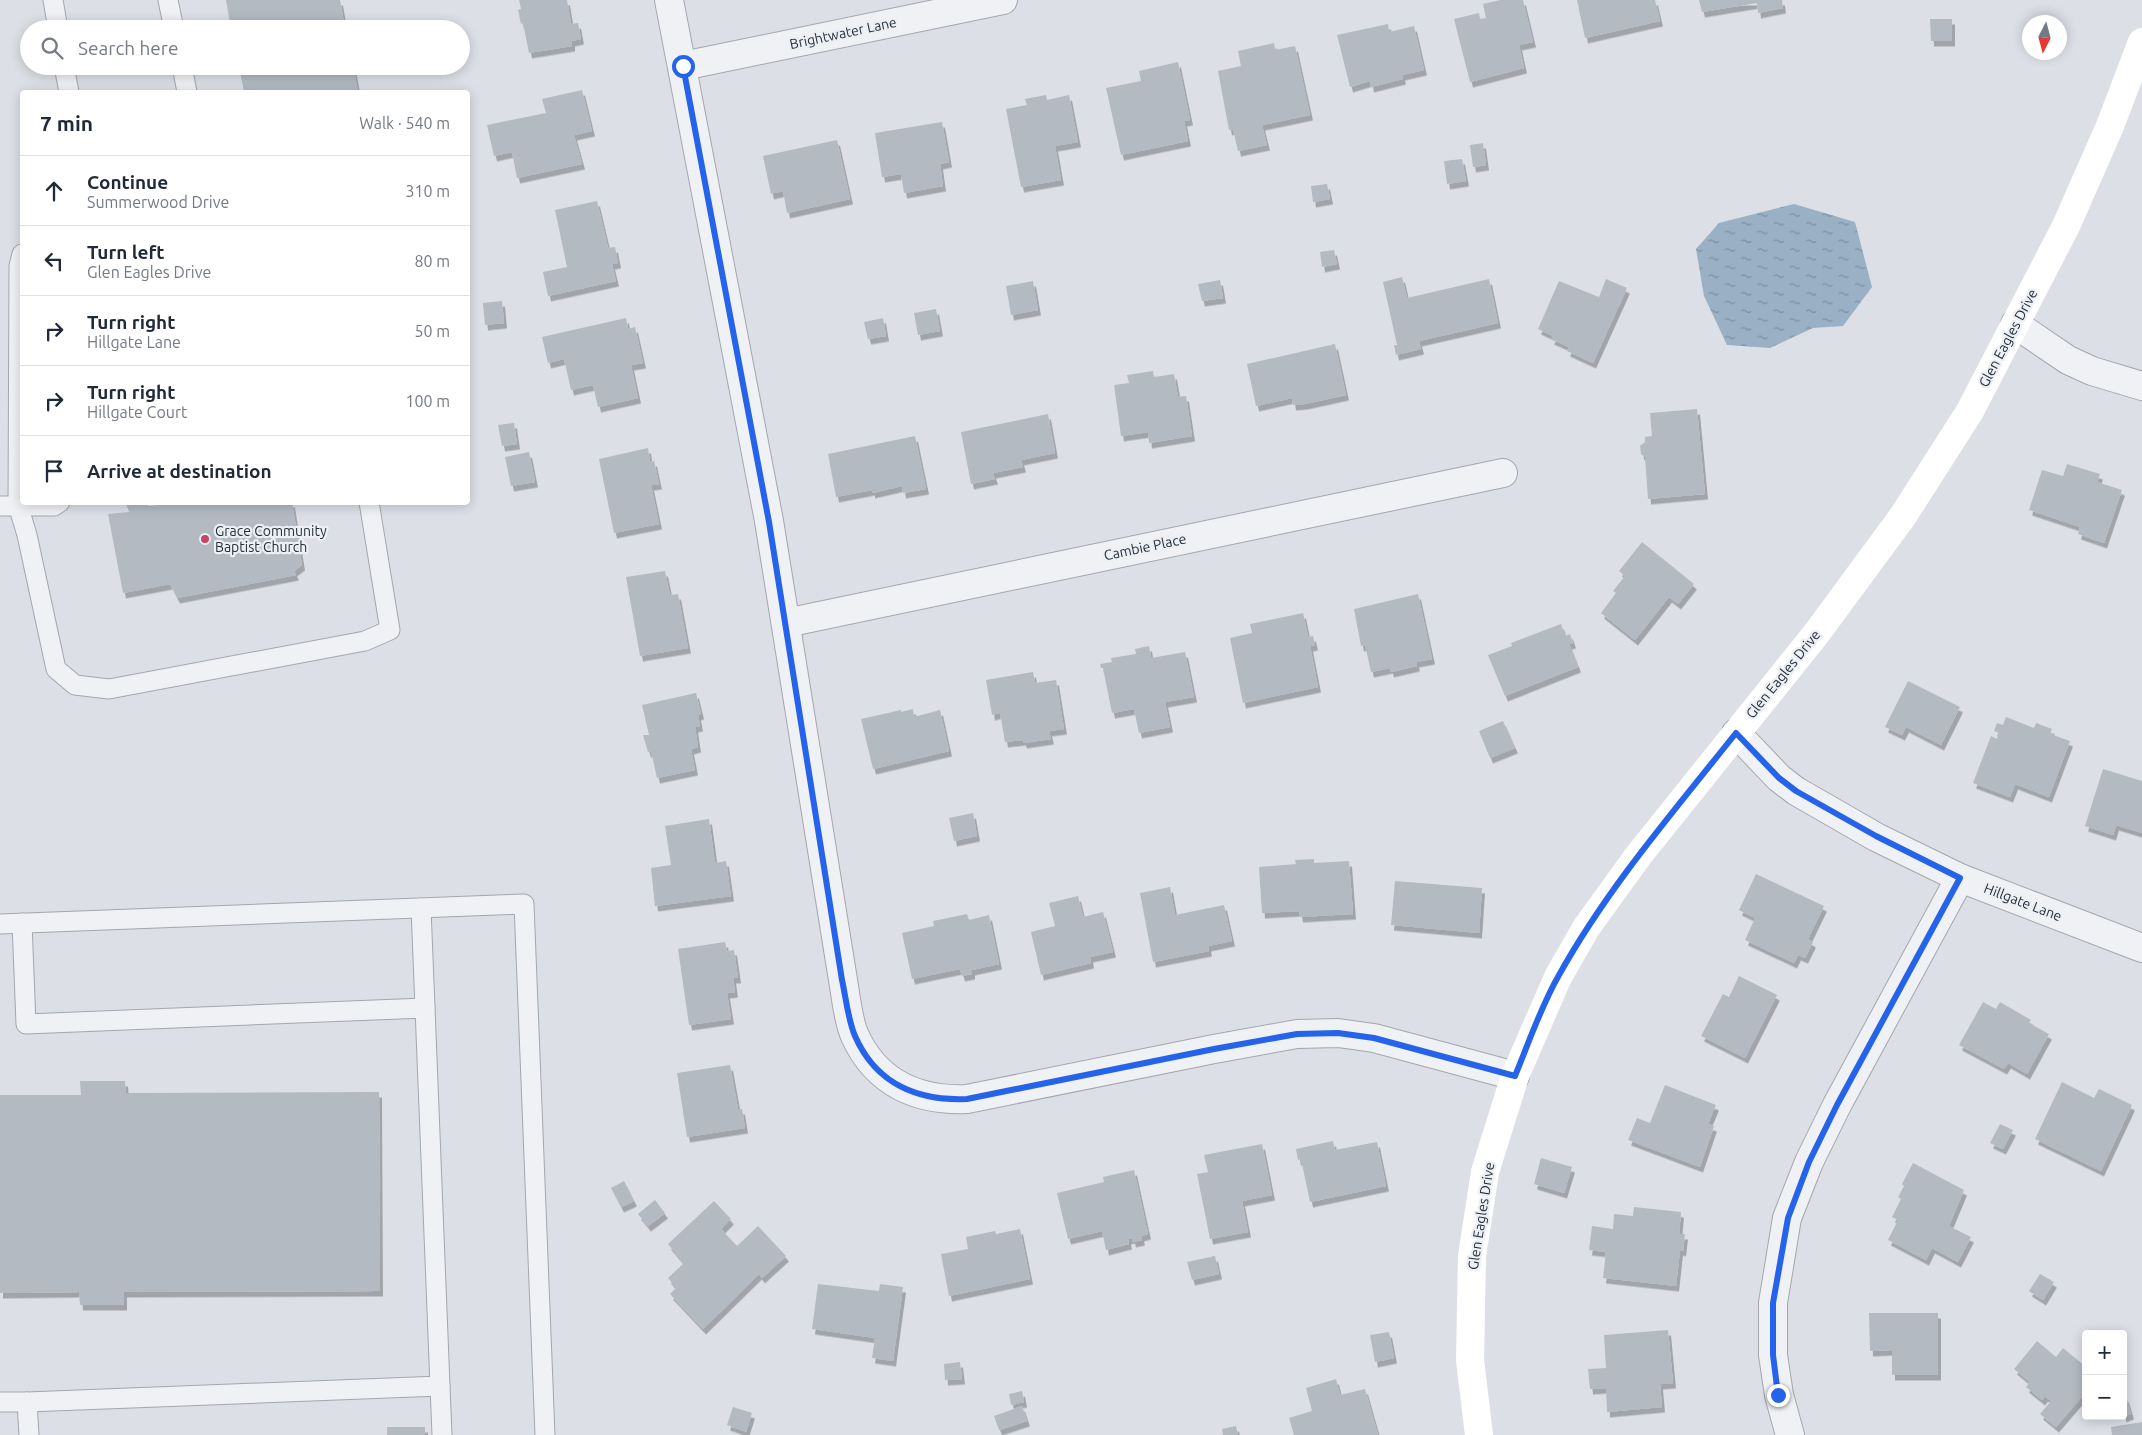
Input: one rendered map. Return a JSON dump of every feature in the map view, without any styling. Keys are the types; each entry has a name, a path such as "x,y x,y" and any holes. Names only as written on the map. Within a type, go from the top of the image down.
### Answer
{"street":[{"path":"669,0 768,512 842,980 855,1035 873,1065 894,1084 923,1095 946,1100 967,1099 1297,1034 1338,1033 1374,1038 1515,1076"},
{"name":"Brightwater Lane","path":"683,66 1003,0"},
{"name":"Glen Eagles Drive","path":"1479,1435 1470,1360 1472,1256 1486,1172 1515,1076 1558,977 1586,928 1638,856 1816,634 1903,516 1970,411 2066,226 2110,126 2142,42"},
{"path":"2015,324 2068,360 2092,371 2142,386"},
{"name":"Cambie Place","path":"786,624 1503,473"},
{"name":"Hillgate Lane","path":"1736,733 1779,778 1796,791 1876,836 1960,878 2142,948"},
{"path":"1790,1435 1778,1395 1773,1346 1773,1303 1788,1218 1809,1162 1837,1105 1960,878"}],"lane":[{"path":"52,0 56,20"},
{"path":"168,0 172,20"},
{"path":"66,75 69,90"},
{"path":"184,75 187,90"},
{"path":"20,262 9,505 27,534 56,669 75,685 109,689 365,641 390,630 369,505"},
{"path":"9,505 56,505"},
{"path":"0,924 524,904 545,1435"},
{"path":"421,908 442,1435"},
{"path":"22,923 26,1024 425,1008"},
{"path":"0,1402 440,1386"},
{"path":"27,1402 29,1435"}],"water":[{"path":"1794,204 1855,222 1872,287 1843,326 1813,328 1770,348 1727,345 1704,296 1696,249 1719,223"}],"building":[{"path":"226,0 340,0 343,20 229,20"},
{"path":"519,0 567,0 571,24 578,23 581,39 572,41 572,46 529,53 523,23 521,24 518,10 521,9"},
{"path":"1500,0 1523,0 1533,42 1519,45 1524,68 1470,82 1454,19 1479,13 1480,19 1486,18 1483,4"},
{"path":"1577,0 1655,0 1660,21 1585,38"},
{"path":"1699,0 1782,0 1783,8 1758,13 1757,3 1702,12"},
{"path":"1930,19 1952,19 1952,41 1931,41"},
{"path":"1388,24 1389,32 1414,26 1424,70 1402,75 1403,79 1371,87 1370,81 1350,87 1337,35"},
{"path":"1274,43 1275,50 1295,46 1310,115 1262,125 1267,145 1238,151 1233,129 1229,130 1218,71 1241,66 1238,51"},
{"path":"1178,62 1190,120 1184,121 1188,141 1121,155 1106,88 1141,81 1139,71"},
{"path":"241,75 355,75 358,90 244,90"},
{"path":"582,90 592,131 574,135 582,164 517,178 512,152 494,156 487,125 546,113 542,99"},
{"path":"1046,95 1047,100 1069,95 1078,142 1055,146 1061,180 1021,187 1006,109 1027,105 1025,99"},
{"path":"942,122 949,162 940,164 943,186 904,193 901,174 882,177 875,133"},
{"path":"837,140 850,199 787,213 783,191 771,194 763,156"},
{"path":"1483,143 1486,165 1473,167 1470,145"},
{"path":"1462,159 1466,181 1447,184 1444,161"},
{"path":"1327,184 1330,199 1313,202 1311,186"},
{"path":"597,201 608,248 615,247 618,263 612,264 616,281 548,296 543,272 567,267 555,210"},
{"path":"1334,250 1337,264 1322,267 1320,252"},
{"path":"1402,277 1407,298 1489,279 1498,323 1419,341 1421,349 1396,355 1394,345 1397,345 1383,282"},
{"path":"1606,279 1627,288 1593,363 1567,351 1569,347 1551,339 1553,336 1538,329 1559,281 1599,297"},
{"path":"1220,280 1223,298 1202,301 1198,284"},
{"path":"1033,281 1038,310 1011,315 1006,286"},
{"path":"502,301 504,323 485,325 483,303"},
{"path":"936,309 940,331 918,335 914,313"},
{"path":"626,318 628,329 635,327 643,363 631,365 638,398 598,407 593,385 571,390 564,359 548,363 542,337"},
{"path":"883,318 886,336 868,339 864,322"},
{"path":"1335,344 1346,395 1305,404 1293,405 1292,398 1256,406 1247,364"},
{"path":"1153,371 1154,377 1174,374 1178,397 1186,396 1192,436 1149,443 1148,432 1121,436 1114,385 1129,383 1127,375"},
{"path":"1697,409 1705,494 1648,499 1645,457 1641,454 1640,446 1645,442 1645,437 1652,436 1650,413"},
{"path":"1048,414 1055,453 1021,460 1023,467 993,473 995,479 971,484 961,432"},
{"path":"514,423 517,444 502,446 498,425"},
{"path":"915,436 926,489 903,493 902,486 872,493 872,490 836,497 828,454"},
{"path":"648,448 650,462 654,461 659,484 651,485 659,524 614,533 599,459"},
{"path":"529,452 535,482 511,486 505,457"},
{"path":"2067,464 2100,474 2097,482 2122,490 2104,543 2078,534 2080,527 2029,510 2042,470 2063,476"},
{"name":"Grace Community Baptist Church","path":"127,505 292,505 302,565 294,571 296,575 177,598 170,584 123,593 108,514 129,512"},
{"path":"1642,542 1694,584 1678,604 1669,597 1635,640 1601,613 1616,593 1613,591 1625,576 1619,571"},
{"path":"665,571 670,595 678,594 688,648 640,656 626,577"},
{"path":"1418,594 1432,659 1416,662 1417,666 1391,672 1390,668 1371,672 1365,645 1361,646 1354,609"},
{"path":"1303,613 1308,637 1313,636 1315,645 1310,646 1318,687 1243,703 1230,638 1252,633 1250,624"},
{"path":"1561,624 1565,636 1570,634 1573,643 1569,644 1578,667 1505,696 1488,655 1512,646 1511,643"},
{"path":"1149,646 1151,658 1185,652 1194,697 1165,702 1170,727 1139,733 1134,709 1112,713 1103,668 1101,668 1100,664 1112,662 1111,658 1136,654 1135,649"},
{"path":"1033,672 1035,683 1056,680 1064,729 1049,731 1051,739 1024,743 1023,740 1005,742 1000,713 992,715 986,680"},
{"path":"1908,681 1960,707 1941,745 1906,727 1902,735 1885,727"},
{"path":"696,693 701,714 698,715 700,726 695,727 698,747 691,749 695,770 657,778 651,751 648,752 643,735 649,735 642,705"},
{"path":"913,709 914,717 940,710 949,751 873,769 861,719"},
{"path":"2006,717 2034,728 2036,723 2052,729 2050,734 2070,741 2049,797 2015,784 2010,797 1973,783 1991,736 1997,739 1999,733 1994,731 1997,723 2003,725"},
{"path":"1503,721 1515,748 1490,758 1479,731"},
{"path":"2103,769 2142,781 2142,833 2116,825 2113,835 2085,826"},
{"path":"973,813 977,836 954,841 949,818"},
{"path":"709,819 715,863 726,861 731,896 655,906 651,868 671,865 665,826"},
{"path":"1314,859 1314,863 1349,861 1353,914 1300,917 1299,911 1262,913 1259,867 1296,864 1295,860"},
{"path":"1756,874 1824,906 1808,939 1813,942 1805,958 1798,955 1794,963 1745,940 1755,918 1739,910"},
{"path":"1395,881 1482,888 1479,933 1391,925"},
{"path":"1170,887 1175,915 1224,905 1232,941 1208,946 1209,951 1153,962 1140,893"},
{"path":"1078,896 1083,917 1103,912 1113,952 1090,957 1091,963 1041,975 1031,932 1055,926 1049,903"},
{"path":"967,914 969,920 989,915 999,964 972,970 972,974 962,976 960,969 912,979 902,933 934,926 933,921"},
{"path":"725,942 727,951 734,950 738,978 733,978 735,992 727,993 731,1019 689,1025 678,949"},
{"path":"1739,976 1777,995 1745,1058 1701,1036 1723,994 1729,997"},
{"path":"1983,1002 1996,1009 2000,1002 2031,1020 2029,1023 2049,1034 2027,1074 2008,1063 2004,1069 1959,1045"},
{"path":"730,1065 738,1109 742,1109 745,1128 687,1137 677,1073"},
{"path":"80,1081 125,1081 126,1093 379,1092 380,1291 124,1292 124,1305 80,1305 79,1292 0,1293 0,1095 81,1095"},
{"path":"2062,1082 2094,1098 2099,1089 2132,1105 2101,1171 2035,1139"},
{"path":"1665,1085 1716,1105 1708,1124 1714,1126 1700,1167 1628,1140 1637,1118 1650,1123"},
{"path":"2000,1124 2013,1130 2003,1149 1990,1143"},
{"path":"1333,1141 1335,1150 1377,1142 1386,1186 1310,1202 1301,1159 1298,1160 1296,1149"},
{"path":"1262,1144 1272,1195 1242,1201 1248,1232 1210,1239 1197,1174 1208,1172 1204,1155"},
{"path":"1541,1158 1572,1167 1564,1193 1534,1184"},
{"path":"1913,1163 1964,1190 1949,1226 1971,1237 1958,1262 1932,1248 1926,1260 1888,1240 1898,1220 1892,1217 1901,1199 1898,1197 1904,1186 1902,1184"},
{"path":"1134,1170 1148,1234 1141,1236 1142,1240 1133,1242 1132,1238 1128,1239 1129,1244 1106,1250 1102,1231 1068,1239 1057,1193 1104,1182 1103,1177"},
{"path":"624,1181 634,1201 621,1207 611,1188"},
{"path":"655,1200 665,1213 648,1226 638,1214"},
{"path":"714,1201 731,1219 721,1229 737,1246 758,1226 786,1256 762,1278 759,1274 703,1329 670,1294 676,1288 668,1278 684,1263 668,1244"},
{"path":"1634,1207 1681,1212 1679,1234 1685,1234 1683,1251 1680,1250 1676,1286 1603,1278 1606,1252 1589,1250 1592,1226 1613,1229 1614,1214 1633,1216"},
{"path":"1020,1229 1030,1279 949,1296 941,1254 968,1249 966,1237 995,1231 996,1234"},
{"path":"1215,1256 1219,1274 1192,1280 1187,1262"},
{"path":"2040,1274 2054,1282 2043,1300 2029,1291"},
{"path":"818,1284 879,1291 880,1284 903,1287 893,1361 872,1358 875,1338 812,1329"},
{"path":"1869,1313 1938,1313 1938,1375 1892,1375 1892,1350 1870,1351"},
{"path":"1668,1330 1673,1383 1660,1384 1662,1407 1607,1412 1606,1388 1590,1389 1588,1369 1606,1368 1604,1335"},
{"path":"1389,1332 1394,1358 1375,1362 1370,1335"},
{"path":"2037,1341 2056,1357 2063,1348 2082,1364 2082,1397 2056,1427 2040,1414 2051,1401 2045,1396 2042,1400 2026,1387 2030,1382 2014,1369"},
{"path":"960,1362 962,1379 945,1380 944,1364"},
{"path":"1336,1379 1340,1395 1365,1389 1378,1435 1294,1435 1289,1418 1312,1411 1306,1388"},
{"path":"1022,1391 1024,1402 1011,1405 1009,1394"},
{"path":"2127,1400 2131,1414 2127,1416"},
{"path":"1022,1406 1027,1421 999,1430 994,1416"},
{"path":"733,1407 752,1413 746,1432 727,1425"},
{"path":"2142,1422 2142,1435 2112,1435 2111,1427"},
{"path":"1236,1426 1238,1435 1223,1435 1222,1429"},
{"path":"387,1427 425,1427 425,1435 387,1435"}],"place":[{"name":"Grace Community Baptist Church","path":"205,539"}],"route":[{"path":"683,66 769,522 842,980 855,1035 873,1065 894,1084 923,1095 946,1100 967,1099 1297,1034 1338,1033 1374,1038 1515,1076 1558,977 1586,928 1638,856 1736,733 1779,778 1796,791 1876,836 1960,878 1837,1105 1809,1162 1788,1218 1773,1303 1773,1355 1778,1395"}]}
